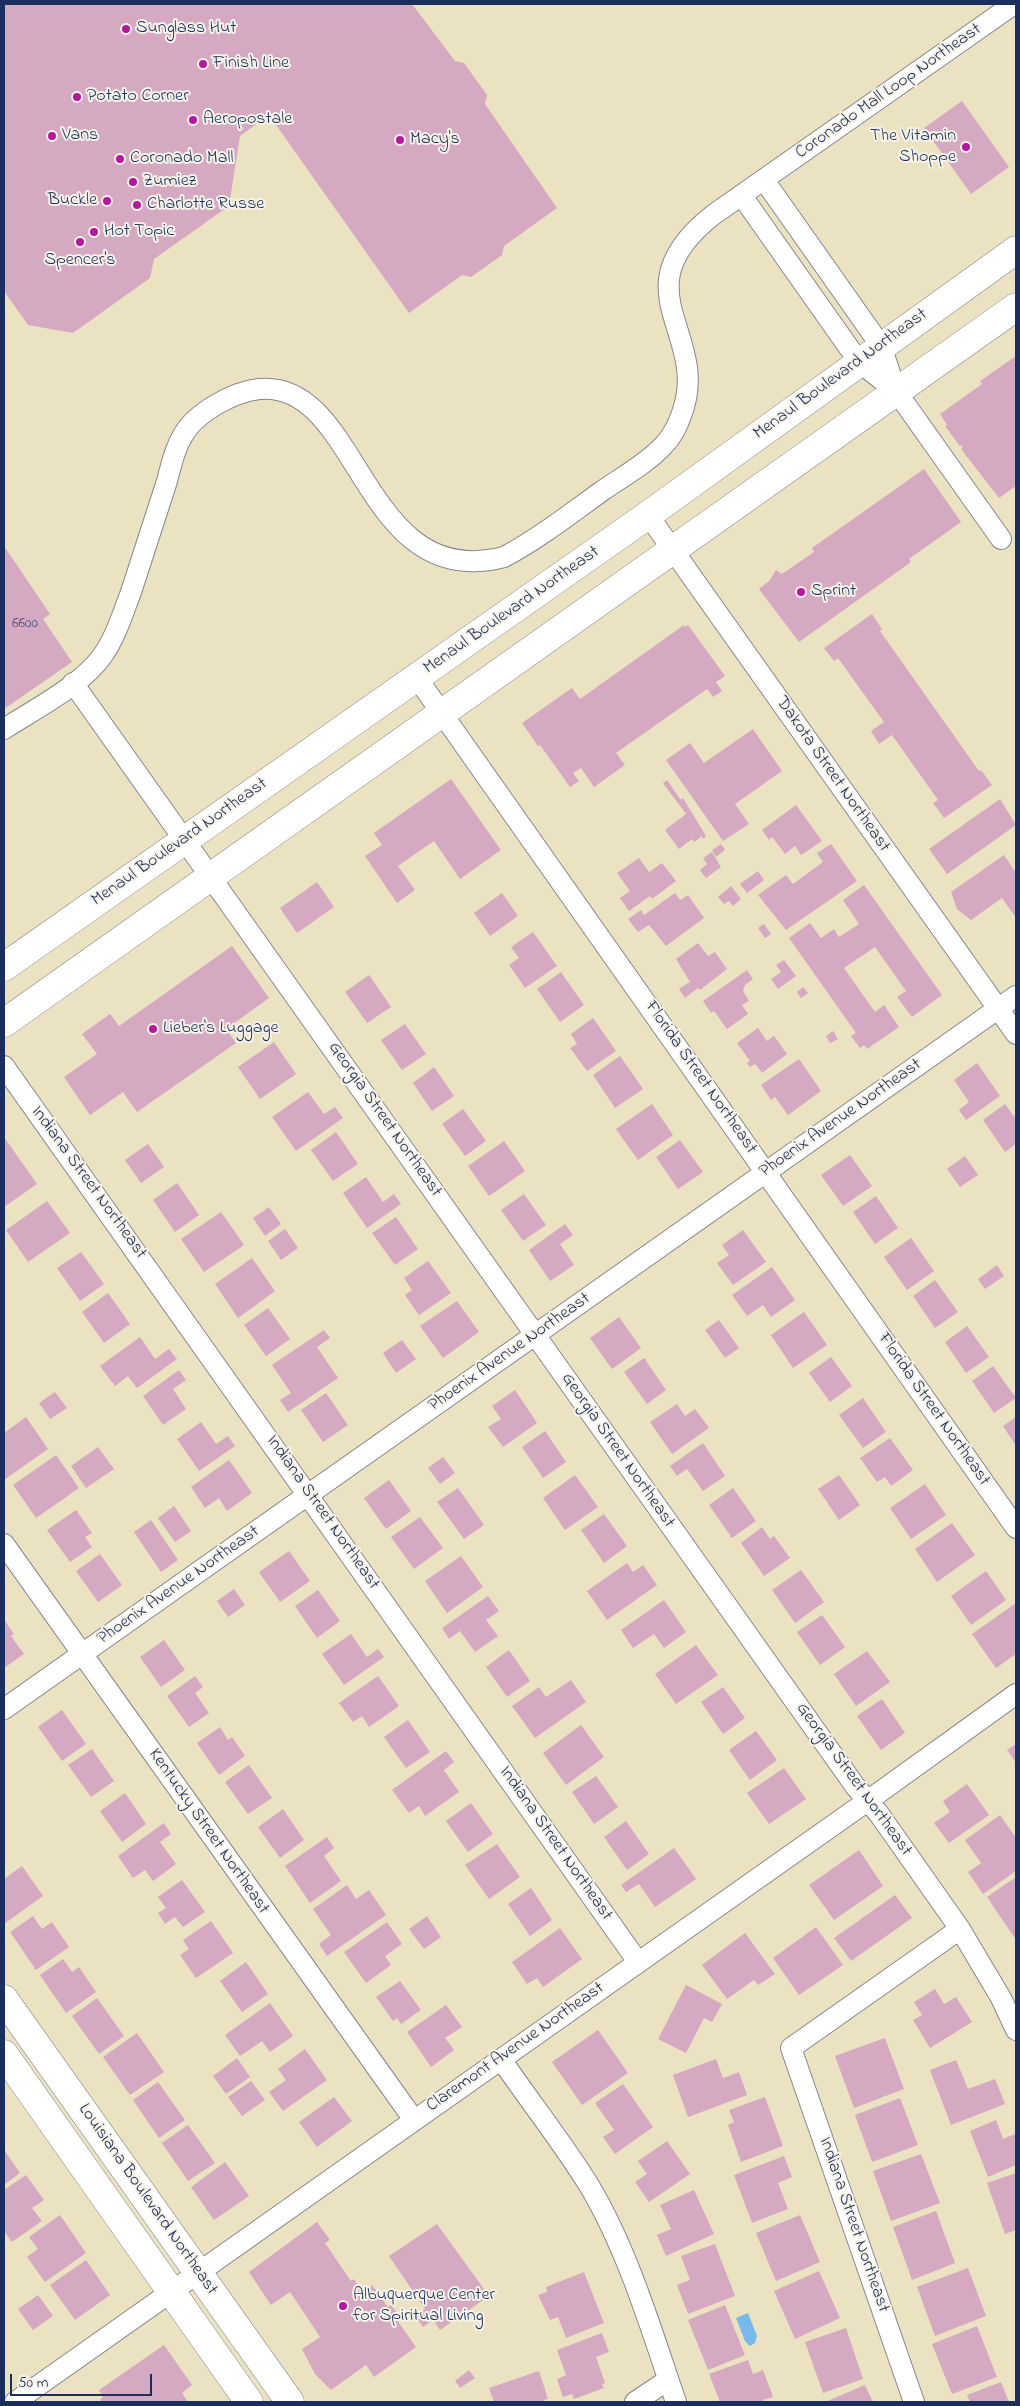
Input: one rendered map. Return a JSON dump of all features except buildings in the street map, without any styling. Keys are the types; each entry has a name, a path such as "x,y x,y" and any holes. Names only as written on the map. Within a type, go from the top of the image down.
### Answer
{"main road":[{"name":"Menaul Boulevard Northeast","path":"4,967 648,515 1016,250"},
{"path":"4,1022 1016,307"},
{"name":"Louisiana Boulevard Northeast","path":"4,1999 290,2402"},
{"name":"Louisiana Boulevard Northeast","path":"4,2054 249,2402"}],"street":[{"name":"Coronado Mall Loop Northeast","path":"4,729 73,683 98,662 117,629 182,435 205,412 231,397 247,391 274,389 298,397 329,428 398,527 422,548 440,557 454,561 482,562 504,557 640,464 670,437 682,414 688,391 687,362 668,299 668,284 681,249 695,230 1014,4"},
{"path":"764,180 881,346 896,391"},
{"path":"742,196 859,362 896,391 1001,539"},
{"name":"Dakota Street Northeast","path":"648,515 1016,1034"},
{"name":"Florida Street Northeast","path":"417,678 1016,1528"},
{"name":"Georgia Street Northeast","path":"73,683 866,1802 881,1816 960,1929 1002,1998 1016,2030"},
{"name":"Phoenix Avenue Northeast","path":"4,1709 1016,996"},
{"name":"Indiana Street Northeast","path":"4,1066 310,1495 638,1962"},
{"name":"Kentucky Street Northeast","path":"4,1544 414,2120"},
{"name":"Claremont Avenue Northeast","path":"15,2402 866,1802 1016,1694"},
{"name":"Indiana Street Northeast","path":"914,2402 791,2048 960,1929"},
{"path":"501,2059 590,2186 608,2220 633,2282 676,2402"},
{"path":"634,2402 668,2380"}],"water":[{"path":"748,2313 757,2336 755,2343 750,2346 745,2341 736,2318"}],"place":[{"name":"Sunglass Hut","path":"126,29"},
{"name":"Finish Line","path":"203,64"},
{"name":"Potato Corner","path":"77,97"},
{"name":"Aeropostale","path":"193,120"},
{"name":"Vans","path":"52,136"},
{"name":"Macy's","path":"400,140"},
{"name":"The Vitamin Shoppe","path":"966,147"},
{"name":"Coronado Mall","path":"120,159"},
{"name":"Zumiez","path":"133,182"},
{"name":"Buckle","path":"107,201"},
{"name":"Charlotte Russe","path":"137,205"},
{"name":"Hot Topic","path":"94,232"},
{"name":"Spencer's","path":"80,242"},
{"name":"Sprint","path":"801,592"},
{"name":"Lieber's Luggage","path":"153,1029"},
{"name":"Albuquerque Center for Spiritual Living","path":"343,2306"}]}
